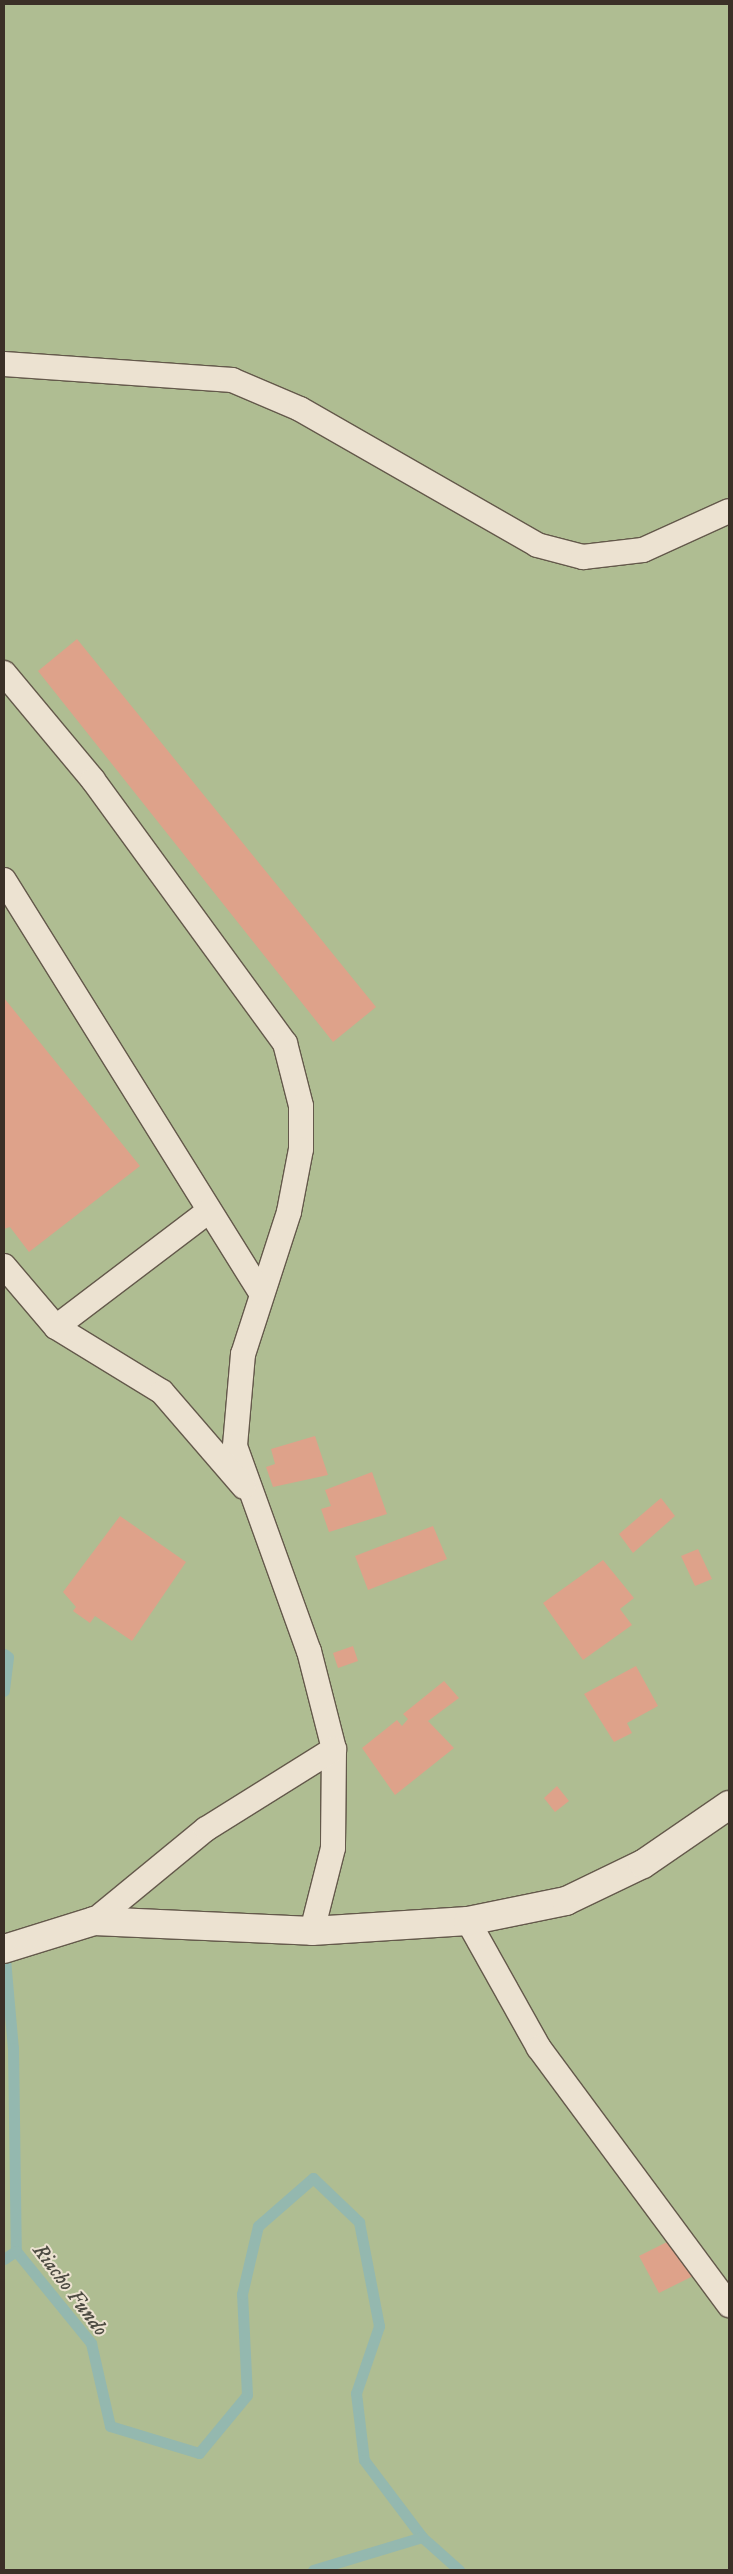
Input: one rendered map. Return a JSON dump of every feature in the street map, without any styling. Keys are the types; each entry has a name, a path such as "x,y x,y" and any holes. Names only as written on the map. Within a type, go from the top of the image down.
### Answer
{"street":[{"path":"4,1949 55,1935 94,1921 312,1931 468,1921 566,1901 643,1864 729,1804"}],"lane":[{"path":"4,364 232,380 300,408 537,545 583,557 643,550 729,512"},
{"path":"4,673 93,780 285,1043 301,1106 301,1149 289,1212 260,1292 236,1393 235,1446 250,1494 309,1651 334,1749 333,1848 312,1931"},
{"path":"4,880 260,1292"},
{"path":"56,1327 209,1210"},
{"path":"4,1266 56,1327 162,1392 250,1494"},
{"path":"94,1921 206,1829 334,1749"},
{"path":"468,1921 539,2048 729,2305"}],"green space":[{"path":"4,4 729,4 729,2570 4,2570"}],"building":[{"path":"77,639 376,1007 333,1042 38,671"},
{"path":"4,998 140,1166 29,1252 10,1227 4,1229"},
{"path":"315,1436 328,1475 273,1487 266,1467 275,1464 271,1449"},
{"path":"372,1472 387,1514 329,1532 321,1509 331,1506 325,1490"},
{"path":"661,1498 675,1516 633,1553 619,1534"},
{"path":"120,1516 186,1562 132,1641 95,1616 90,1623 73,1611 76,1607 63,1592"},
{"path":"433,1526 447,1559 368,1590 355,1556"},
{"path":"698,1549 712,1579 695,1586 681,1556"},
{"path":"603,1560 634,1598 620,1609 632,1625 583,1660 543,1603"},
{"path":"353,1646 358,1661 338,1668 333,1653"},
{"path":"636,1666 658,1706 627,1723 632,1733 614,1742 584,1694"},
{"path":"444,1681 459,1698 428,1721 454,1748 395,1795 362,1748 397,1720 402,1726 408,1719 403,1714"},
{"path":"557,1786 569,1801 555,1812 544,1798"},
{"path":"687,2232 705,2270 659,2293 639,2256"}],"waterway":[{"name":"Riacho Fundo","path":"4,1654 8,1657 4,1691"},
{"name":"Riacho Fundo","path":"4,1948 13,2048 16,2251 91,2343 110,2426 199,2453 247,2395 242,2294 258,2226 313,2178 359,2222 379,2326 356,2393 364,2460 422,2537 459,2570"},
{"path":"4,2259 16,2251"},
{"path":"313,2570 422,2537"}]}
